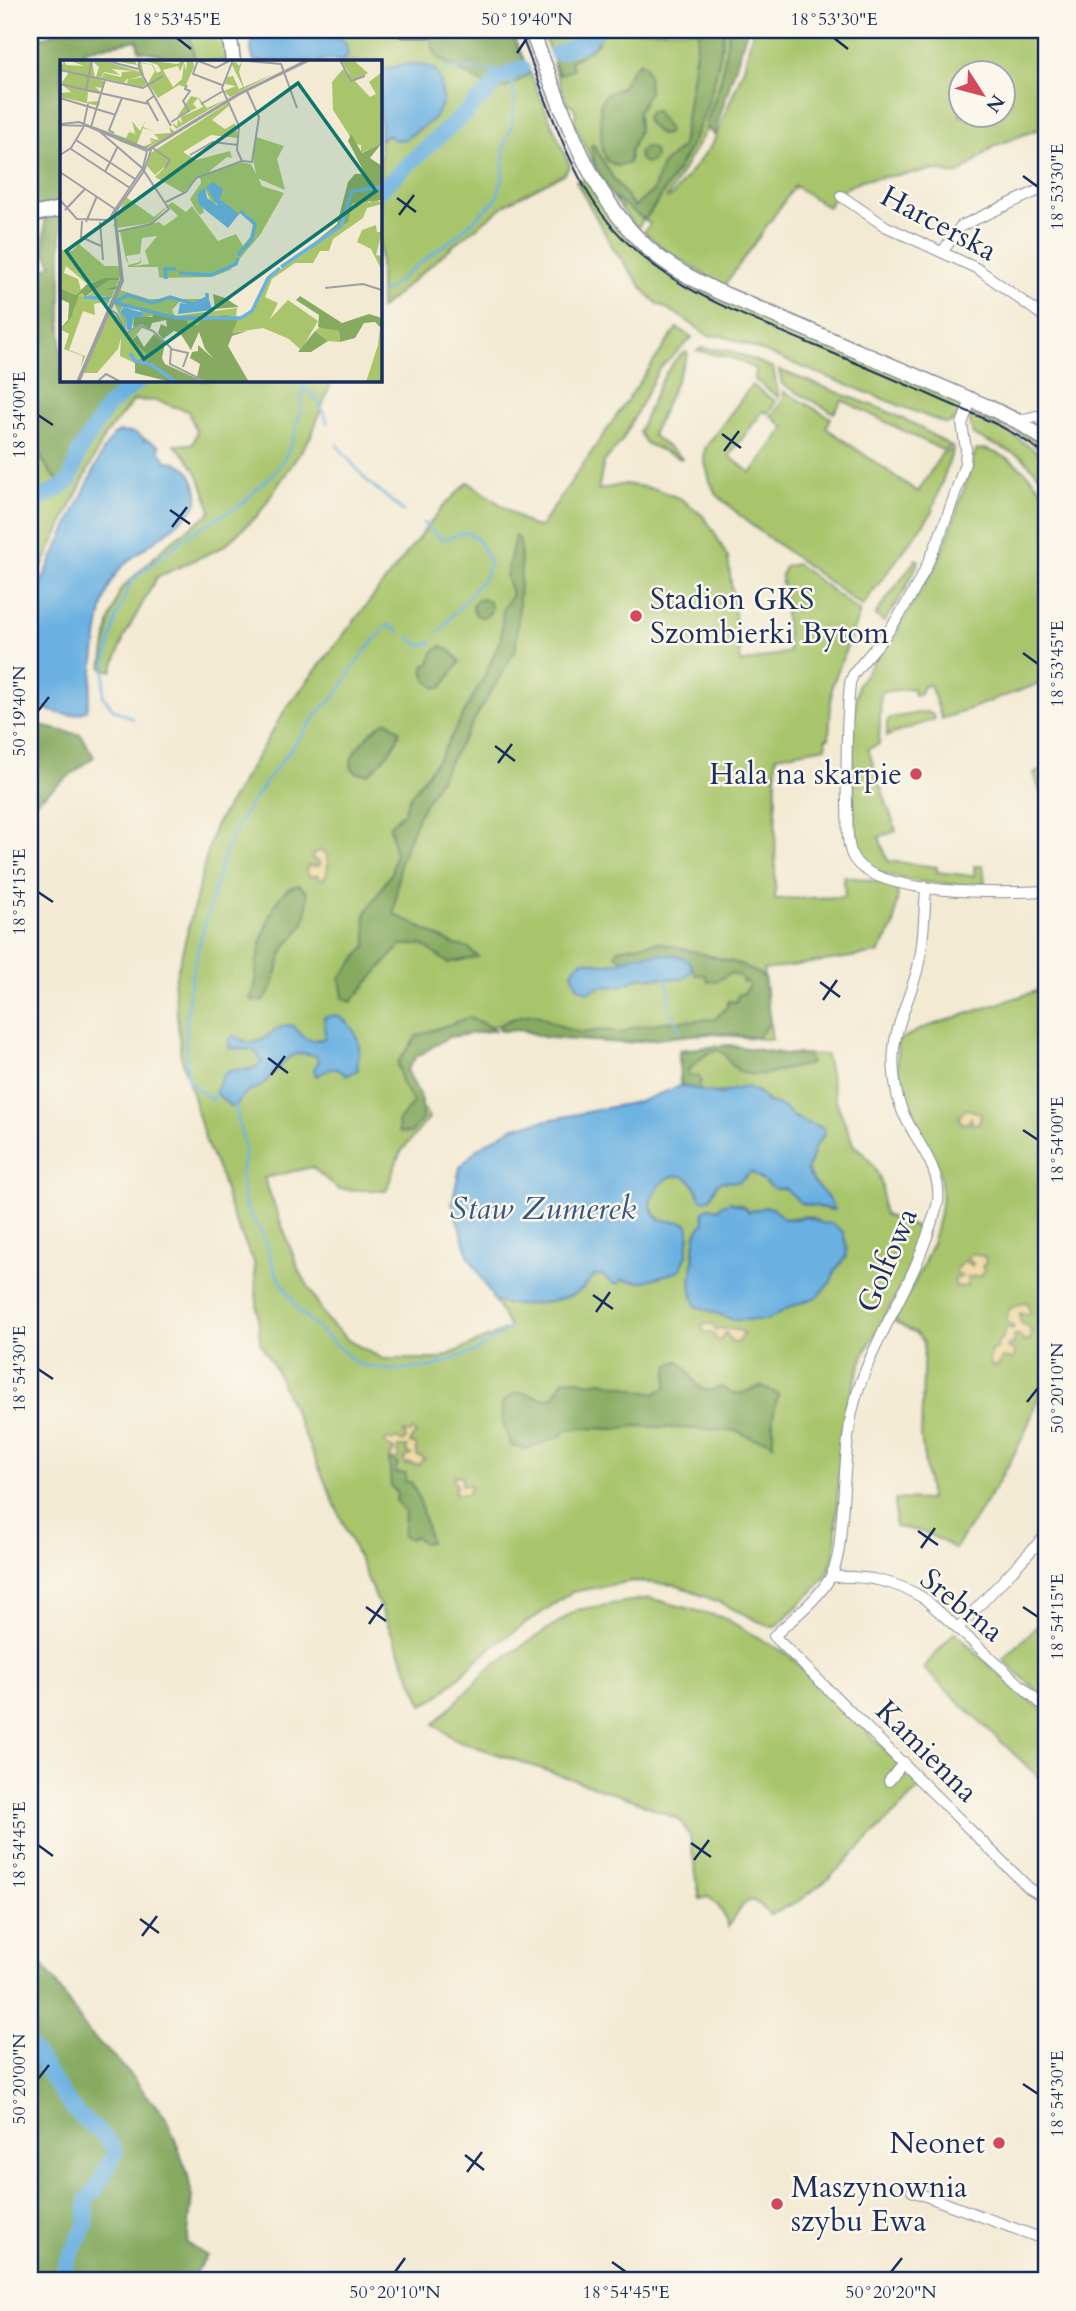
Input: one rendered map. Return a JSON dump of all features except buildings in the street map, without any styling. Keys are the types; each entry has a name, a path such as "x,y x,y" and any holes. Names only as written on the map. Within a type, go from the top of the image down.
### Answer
{"main road":[{"path":"403,30 430,30"},
{"path":"531,30 589,170 623,222 650,249 687,276 717,291 971,400 1017,421 1046,440"},
{"path":"233,31 230,39 233,60"},
{"path":"30,215 60,209"}],"street":[{"path":"943,251 961,226 1046,187"},
{"name":"Harcerska","path":"841,196 885,226 978,269 1046,318"},
{"path":"971,400 962,425 965,463 934,552 906,606 853,674 849,695 846,758 848,840 852,857 867,872 888,880 926,887 991,893 1046,891"},
{"path":"1017,421 1036,416 1046,417"},
{"name":"Golfowa","path":"774,1636 809,1603 831,1577 839,1554 852,1412 870,1358 923,1250 938,1200 931,1163 912,1132 898,1098 892,1064 893,1044 923,944 926,887"},
{"path":"958,1628 1046,1535"},
{"name":"Srebrna","path":"831,1577 855,1576 904,1586 925,1599 1046,1708"},
{"name":"Kamienna","path":"774,1636 1029,1888 1046,1898"},
{"path":"889,1781 904,1762"},
{"path":"912,2191 1046,2240"}],"green space":[{"path":"62,30 188,30 195,60 181,60 139,51 137,40 84,50 85,60 60,60 60,201 30,209 30,36 45,37"},
{"path":"188,30 228,30 229,60 195,60"},
{"path":"304,30 367,30 430,37 436,57 509,87 530,73 570,166 564,174 509,202 455,244 382,307 382,138 386,135 396,140 389,68 382,70 382,60 342,60 344,57 319,34"},
{"path":"448,30 510,30 530,73 509,87 495,90 436,57 430,37"},
{"path":"541,30 595,30 581,41 551,54"},
{"path":"598,30 604,30 595,45 570,61 573,69 559,75 553,59 588,43"},
{"path":"604,30 699,30 682,147 662,165 653,191 635,207 611,175 594,145 591,146 597,172 574,122 576,112 573,106 567,103 553,65 555,64 559,75 573,69 570,61 591,49"},
{"path":"699,30 724,30 720,58 707,107 676,173 646,218 642,218 612,196 596,169 591,146 594,145 634,207 653,191 662,165 682,147"},
{"path":"724,30 729,30 724,68 706,130 667,198 671,197 713,143 744,68 753,30 1046,30 1046,48 1037,80 1046,96 1046,126 994,146 958,175 936,170 861,180 837,193 828,207 795,186 724,286 665,250 644,232 650,224 645,220 687,152 713,84"},
{"path":"729,30 747,30 714,135 706,124 721,81"},
{"path":"640,62 646,67 649,92 638,112 639,130 630,152 629,163 617,166 607,161 602,149 600,104 605,95 621,88 632,69"},
{"path":"650,111 656,111 669,130 667,134 660,135 648,123 646,118"},
{"path":"647,147 653,149 653,161 647,163 641,161 639,155 641,149"},
{"path":"587,179 640,246 961,402 958,416 946,424 724,336 709,336 658,304 647,294 613,248 576,181"},
{"path":"612,196 644,218 637,229"},
{"path":"60,213 60,382 128,382 108,400 88,424 78,442 67,473 60,481 33,446 30,448 30,334 43,324 44,319 30,297 30,281 52,264 44,250 45,217"},
{"path":"677,328 692,338 659,369 622,441 604,462 598,490 625,484 656,489 681,499 702,515 728,558 741,663 789,652 781,575 786,566 797,564 860,612 832,686 829,738 825,739 826,747 776,756 775,899 845,897 844,876 885,883 898,891 894,926 878,953 763,970 772,1040 713,1034 628,1038 570,1035 537,1021 449,1031 419,1043 397,1066 429,1118 400,1153 386,1191 338,1189 312,1167 264,1178 298,1268 327,1320 349,1341 383,1359 439,1359 510,1328 494,1300 513,1304 539,1303 574,1293 583,1288 593,1276 602,1275 617,1284 623,1280 641,1282 673,1273 687,1254 689,1230 682,1222 661,1219 654,1212 650,1201 661,1184 674,1176 688,1179 699,1196 714,1192 717,1184 722,1181 738,1182 751,1172 775,1189 785,1188 801,1203 830,1210 807,1171 815,1145 824,1135 820,1126 805,1122 765,1098 731,1092 704,1093 680,1086 679,1050 728,1045 786,1054 826,1055 835,1098 854,1146 868,1158 881,1181 882,1208 885,1215 926,1231 915,1262 865,1352 847,1404 839,1463 835,1554 819,1585 782,1621 775,1626 768,1626 719,1602 675,1585 632,1581 572,1592 490,1648 435,1699 423,1705 275,1368 260,1342 254,1262 232,1215 221,1177 207,1145 181,1056 174,984 214,828 285,710 442,508 468,482 530,525 540,527","holes":["730,1202 742,1205 747,1212 766,1207 775,1209 782,1218 812,1218 824,1226 846,1257 836,1269 830,1283 767,1320 693,1298 691,1287 695,1239 704,1222 704,1211 709,1208 719,1209"]},
{"path":"701,348 731,351 773,368 779,398 755,380 756,369 733,358 697,351"},
{"path":"686,352 688,354 652,435 681,459 645,443 639,432 671,365"},
{"path":"779,370 884,410 952,447 942,450 842,400 834,413 782,384"},
{"path":"128,382 331,382 311,436 258,515 223,547 157,577 124,637 112,671 102,668 109,624 120,590 169,543 211,512 198,475 188,459 174,445 193,444 197,432 188,411 158,401 134,400 105,435 30,591 30,448 33,446 55,478 98,414"},
{"path":"752,385 776,402 768,413 763,411 729,456 751,473 785,428 771,416 784,399 783,391 831,418 826,428 918,492 942,453 953,450 931,514 862,606 750,524 716,494 704,459 705,448"},
{"path":"978,408 1016,426 1046,446 1046,453 1011,428 974,412"},
{"path":"971,414 1007,431 1046,458 1046,482 1022,457 973,435"},
{"path":"984,449 1019,466 1046,495 1046,681 942,719 930,685 923,686 919,695 914,695 913,688 881,692 879,744 868,749 896,831 879,837 888,861 937,867 937,872 974,876 974,866 983,866 985,882 975,886 925,883 875,870 863,860 855,848 852,735 858,684 899,627 936,566 976,450"},
{"path":"515,536 520,540 521,568 516,649 419,814 400,862 394,914 455,945 469,948 478,957 448,963 423,945 401,945 351,1002 343,998 340,978 367,945 365,914 392,872 395,854 390,825 404,812 409,798 441,755 485,675 501,638 503,609 512,594 506,576"},
{"path":"916,559 919,561 904,592 884,622 875,615"},
{"path":"482,599 488,602 491,608 488,614 482,617 476,614 473,608 476,602"},
{"path":"442,646 451,651 460,662 442,687 436,688 426,679 424,669 425,665 430,664 433,652"},
{"path":"926,712 932,714 935,719 887,736 887,722 890,718"},
{"path":"30,720 45,727 81,735 94,757 30,806"},
{"path":"388,721 400,731 395,742 382,761 368,774 357,773 351,765 355,752 371,732"},
{"path":"1046,769 1046,792 1041,794 1034,773"},
{"path":"299,885 307,892 305,920 286,946 271,989 262,1001 253,1001 250,998 255,985 257,962 270,916 282,895"},
{"path":"658,942 740,964 764,977 770,1022 757,1038 713,1032 625,1043 543,1037 522,1030 500,1031 499,1025 533,1014 583,1033 600,1030 623,1033 631,1028 664,1022 715,1019 729,1001 736,1002 738,995 744,993 749,986 747,981 743,982 741,977 731,973 717,981 708,982 705,975 695,975 692,966 640,955 623,960 615,955 618,949"},
{"path":"1046,988 1046,1366 1040,1392 1021,1440 997,1484 955,1549 926,1534 895,1527 895,1499 930,1500 921,1437 924,1342 914,1332 894,1321 930,1248 940,1209 941,1190 937,1164 915,1128 902,1097 897,1041 923,1028"},
{"path":"470,1017 496,1030 449,1037 416,1057 407,1070 422,1101 422,1119 411,1133 399,1132 398,1122 413,1102 401,1082 398,1062 418,1035"},
{"path":"728,1045 786,1055 807,1054 811,1064 771,1073 747,1074 738,1071 724,1054 718,1051 702,1058 688,1071 689,1076 698,1076 701,1080 698,1090 681,1084 679,1051"},
{"path":"678,1361 705,1390 721,1387 739,1394 761,1386 778,1394 773,1417 773,1445 768,1440 754,1439 737,1431 636,1426 566,1430 561,1436 527,1449 512,1446 504,1428 501,1405 515,1393 554,1397 563,1380 575,1379 589,1383 602,1381 654,1394 666,1388 669,1365"},
{"path":"389,1459 398,1463 395,1473 406,1474 405,1482 411,1482 415,1489 430,1542 423,1543 414,1536 410,1539 403,1536 405,1512 396,1500 397,1493 391,1486"},
{"path":"649,1598 724,1618 789,1655 922,1786 828,1879 801,1900 770,1915 751,1900 743,1905 728,1927 715,1902 708,1897 700,1899 690,1837 680,1820 631,1799 456,1740 434,1724 493,1665 577,1610"},
{"path":"1046,1617 1046,1699 1003,1660"},
{"path":"955,1632 994,1670 1046,1713 1046,1784 923,1668"},
{"path":"30,1952 46,1969 89,2033 120,2063 167,2119 187,2171 192,2196 187,2243 207,2256 190,2281 30,2281 30,2097 34,2094 30,2088"}],"sand":[{"path":"325,852 328,862 323,880 317,875 310,877 306,871 308,866 319,866 319,862 311,858 314,853"},
{"path":"966,1109 981,1113 979,1123 972,1124 971,1118 967,1124 960,1122 959,1116"},
{"path":"972,1253 985,1257 986,1262 982,1267 985,1270 981,1276 968,1277 967,1286 956,1287 954,1280 963,1276 956,1273 956,1269 964,1261 972,1266 973,1263 967,1259"},
{"path":"1024,1302 1028,1303 1030,1312 1027,1315 1020,1313 1020,1322 1031,1330 1031,1339 1024,1342 1019,1335 1014,1335 1014,1344 1007,1347 1014,1351 1015,1356 1012,1359 1002,1358 999,1365 993,1367 989,1361 991,1350 997,1349 997,1343 1007,1327 1014,1327 1006,1320 1009,1309"},
{"path":"712,1324 716,1330 731,1329 744,1333 738,1343 732,1342 726,1333 720,1341 714,1334 704,1332 702,1326"},
{"path":"413,1430 416,1434 410,1443 416,1445 417,1455 424,1459 418,1465 405,1465 404,1458 411,1455 406,1451 407,1447 398,1447 399,1457 394,1461 390,1456 394,1450 386,1445 385,1441 393,1441 396,1438 403,1442 406,1438 404,1432 410,1433"},
{"path":"455,1475 462,1476 462,1485 471,1485 468,1494 457,1494 454,1491 457,1485 453,1479"}],"water":[{"path":"261,30 304,30 342,40 346,44 348,55 342,60 254,60 251,44"},
{"path":"420,64 434,69 440,78 443,100 431,121 405,139 396,140 386,135 382,138 382,70 401,65"},
{"path":"119,432 135,433 144,441 145,439 160,446 158,448 166,461 186,469 194,482 197,503 180,521 130,559 112,581 97,636 87,710 74,715 58,713 30,702 30,606 104,449"},
{"path":"640,955 676,955 692,966 690,973 683,979 640,977 622,986 600,987 587,992 577,986 572,972 580,962 610,964"},
{"path":"335,1015 348,1023 357,1037 358,1070 347,1075 337,1069 330,1069 316,1076 314,1069 319,1061 316,1056 297,1054 284,1061 268,1080 246,1093 235,1106 230,1106 215,1092 227,1072 253,1068 262,1061 254,1050 229,1048 229,1039 234,1036 255,1042 291,1025 308,1040 318,1040 325,1038 324,1017"},
{"name":"Staw Zumerek","path":"680,1086 719,1094 744,1087 750,1088 761,1094 767,1102 784,1108 794,1117 823,1128 824,1135 815,1146 807,1171 835,1210 801,1203 785,1188 775,1189 751,1172 738,1182 722,1181 717,1184 710,1199 702,1200 690,1180 671,1177 661,1184 650,1202 659,1219 687,1223 687,1254 681,1269 641,1282 623,1280 617,1284 602,1275 594,1276 584,1288 574,1294 552,1301 513,1304 494,1300 468,1255 452,1203 460,1167 478,1148 514,1127 641,1101"},
{"path":"730,1202 746,1208 748,1212 766,1207 775,1209 782,1218 805,1217 823,1224 831,1223 843,1232 847,1247 846,1257 836,1269 830,1283 817,1297 790,1307 767,1320 734,1320 696,1306 691,1287 695,1239 704,1222 703,1211 709,1208 719,1209"}],"waterway":[{"path":"557,53 584,43 597,30"},
{"path":"444,68 510,71"},
{"path":"382,293 455,237 496,200 503,177 504,146 512,125 515,99 512,85 522,68"},
{"path":"382,188 487,93 498,79 522,68"},
{"path":"30,502 69,482 80,450 108,406 138,382"},
{"path":"133,719 113,709 103,696 106,661 116,618 131,581 188,535 245,502 272,474 283,460 293,439 305,382"},
{"path":"305,389 322,408 328,423"},
{"path":"337,445 367,481 403,511"},
{"path":"423,523 442,540 467,532 477,539 490,561 486,575 439,632"},
{"path":"215,1092 213,1101 188,1081 187,1010 205,922 227,849 243,816 264,784 323,707 339,691 354,665 388,625 399,631"},
{"path":"409,637 421,646 433,642"},
{"path":"666,979 670,1009"},
{"path":"671,1014 680,1027 679,1032"},
{"path":"235,1106 245,1149 241,1174 245,1206 261,1231 276,1273 300,1312 357,1364 391,1370 431,1367 475,1351 510,1328"},
{"path":"30,2047 71,2106 104,2136 115,2153 98,2186 87,2200 86,2225 59,2281"}],"tram line":[{"path":"519,30 566,149 589,195 622,238 644,258 695,292 987,420 1023,439 1046,456"}],"place":[{"name":"Stadion GKS Szombierki Bytom","path":"636,616"},
{"name":"Hala na skarpie","path":"916,774"},
{"name":"Neonet","path":"999,2143"},
{"name":"Maszynownia szybu Ewa","path":"777,2204"}]}
